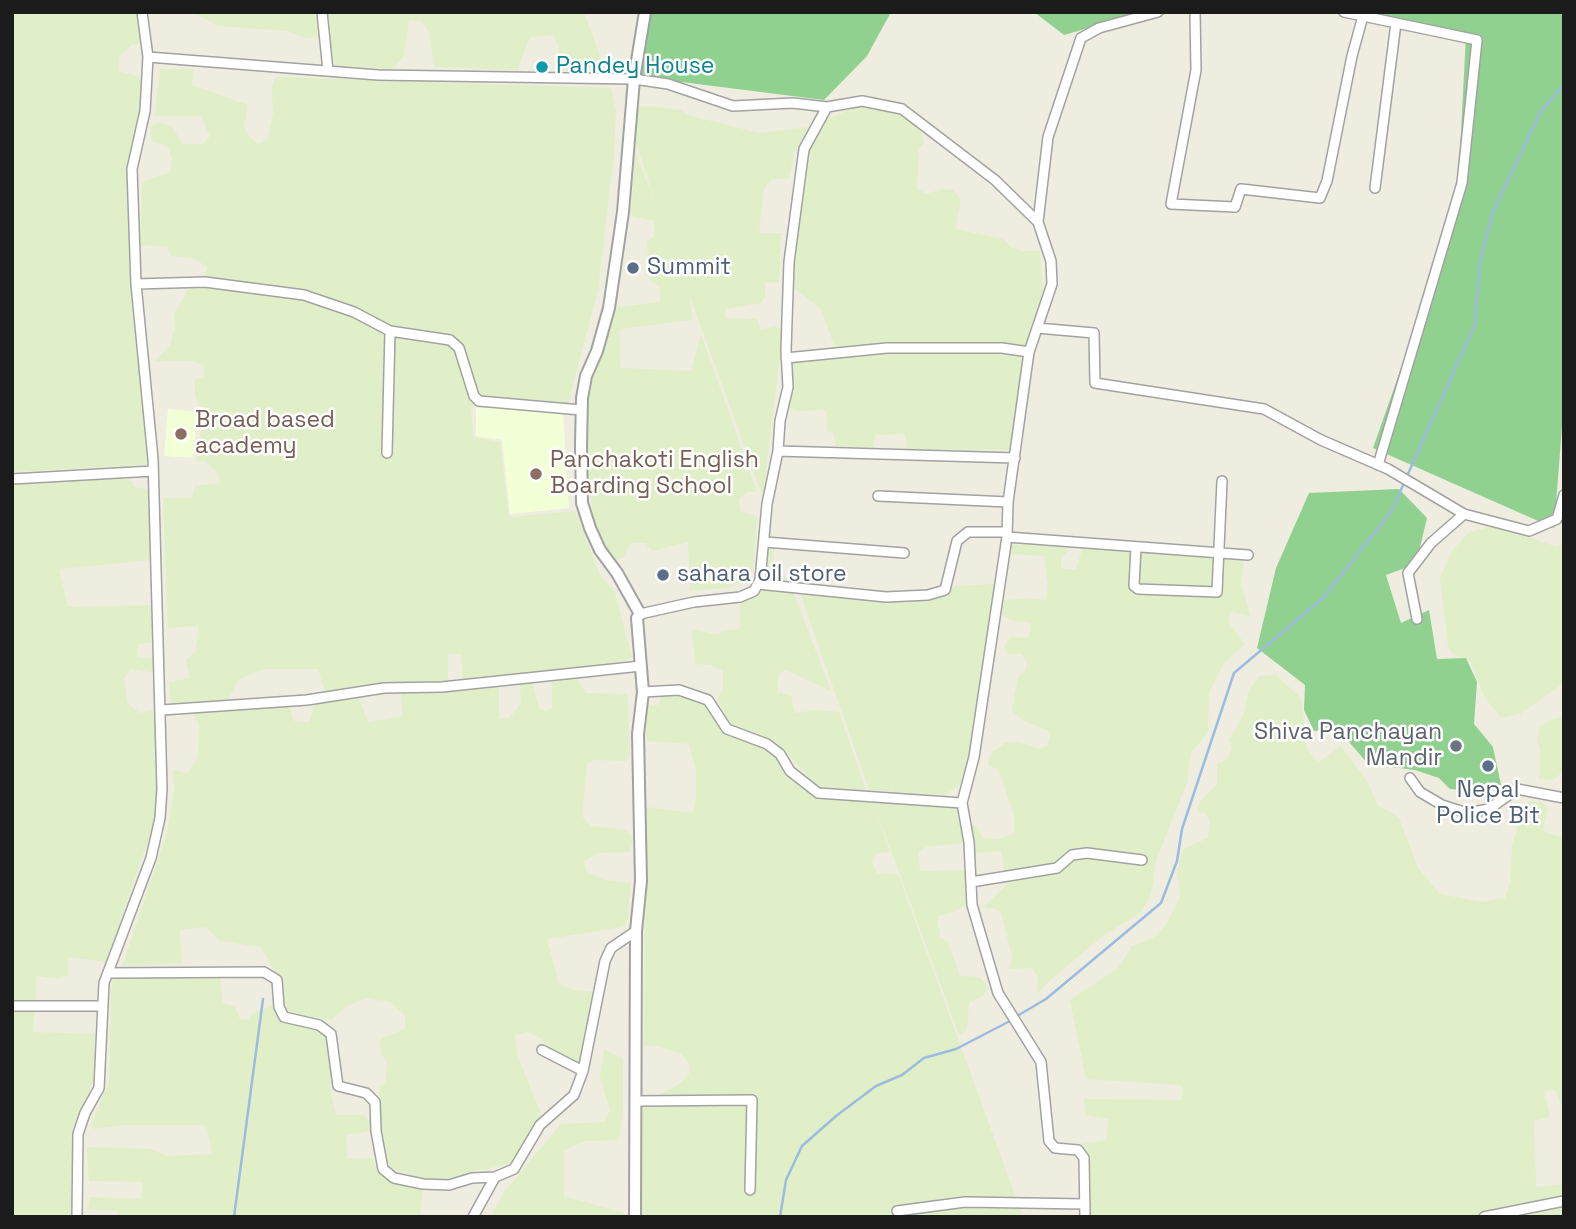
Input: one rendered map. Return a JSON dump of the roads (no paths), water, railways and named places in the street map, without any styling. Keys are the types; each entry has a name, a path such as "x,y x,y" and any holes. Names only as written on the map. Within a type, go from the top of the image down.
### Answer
{"street":[{"path":"77,1217 78,1134 99,1088 104,984 151,858 160,818 162,710 153,471 135,284 132,163 145,111 148,57 142,12"},
{"path":"322,12 328,71"},
{"path":"635,1217 636,930 641,881 638,734 643,692 638,618 640,614 617,573 600,550 582,503 581,410 586,376 610,308 623,212 634,79 645,12"},
{"path":"1085,1217 1084,1158 1078,1150 1055,1148 1049,1141 1041,1062 998,993 972,905 969,842 962,803 974,757 1007,535 1008,502 1029,352 1052,284 1051,261 1038,222 1048,137 1081,38 1099,28 1158,12"},
{"path":"1195,12 1196,70 1171,204 1235,207 1241,189 1320,198 1327,181 1352,56 1363,16"},
{"path":"1345,12 1477,40 1462,183 1378,465"},
{"path":"1375,188 1396,23"},
{"path":"148,57 377,75 634,79 668,84 733,106 793,103 827,107 862,101 902,109 995,180 1038,222"},
{"path":"640,614 694,602 740,597 754,591 758,584 765,542 767,504 788,387 786,358 789,262 804,149 827,107"},
{"path":"135,284 205,282 289,292 335,304 390,331 450,340 458,348 474,396 479,401 581,410"},
{"path":"1037,328 1094,333 1095,383 1264,409 1321,440 1388,469 1464,514 1529,531 1557,519 1564,495"},
{"path":"387,453 390,331"},
{"path":"786,358 887,348 1002,348 1029,352"},
{"path":"778,451 1015,458"},
{"path":"12,479 153,471"},
{"path":"1136,547 1133,586 1148,590 1217,592 1222,481"},
{"path":"878,496 1008,502"},
{"path":"1417,619 1408,573 1431,543 1464,514"},
{"path":"758,584 886,597 928,595 945,590 957,541 968,532 1248,555"},
{"path":"765,542 904,553"},
{"path":"162,710 307,700 384,688 442,687 641,666"},
{"path":"643,692 679,690 708,700 727,729 767,744 780,754 790,771 818,793 962,803"},
{"path":"1410,778 1420,792 1443,806 1467,813 1489,809 1517,789 1564,797"},
{"path":"971,882 1057,867 1072,855 1087,853 1142,860"},
{"path":"109,973 264,972 278,980 278,1007 284,1017 319,1026 331,1034 338,1086 366,1093 375,1102 380,1161 387,1174 423,1184 449,1185 472,1178 495,1177 514,1169 540,1125 574,1095 583,1070 605,961 611,948 636,930"},
{"path":"12,1006 102,1006"},
{"path":"542,1050 583,1070"},
{"path":"637,1101 752,1100 750,1190"},
{"path":"473,1217 495,1177"},
{"path":"1484,1217 1564,1201"},
{"path":"897,1212 965,1202 1085,1204"}],"waterway":[{"path":"1017,1016 1046,999 1161,903 1177,861 1182,829 1234,673 1323,598 1391,512 1475,324 1480,262 1492,214 1541,111 1564,85"},
{"path":"234,1217 263,999"},
{"path":"780,1217 786,1180 802,1146 836,1116 876,1086 902,1075 924,1058 956,1049 1012,1020"}],"place":[{"name":"Pandey House","path":"542,67"},
{"name":"Summit","path":"633,268"},
{"name":"Broad based academy","path":"181,434"},
{"name":"Panchakoti English Boarding School","path":"536,474"},
{"name":"sahara oil store","path":"663,575"},
{"name":"Shiva Panchayan Mandir","path":"1456,746"},
{"name":"Nepal Police Bit","path":"1488,766"}]}
